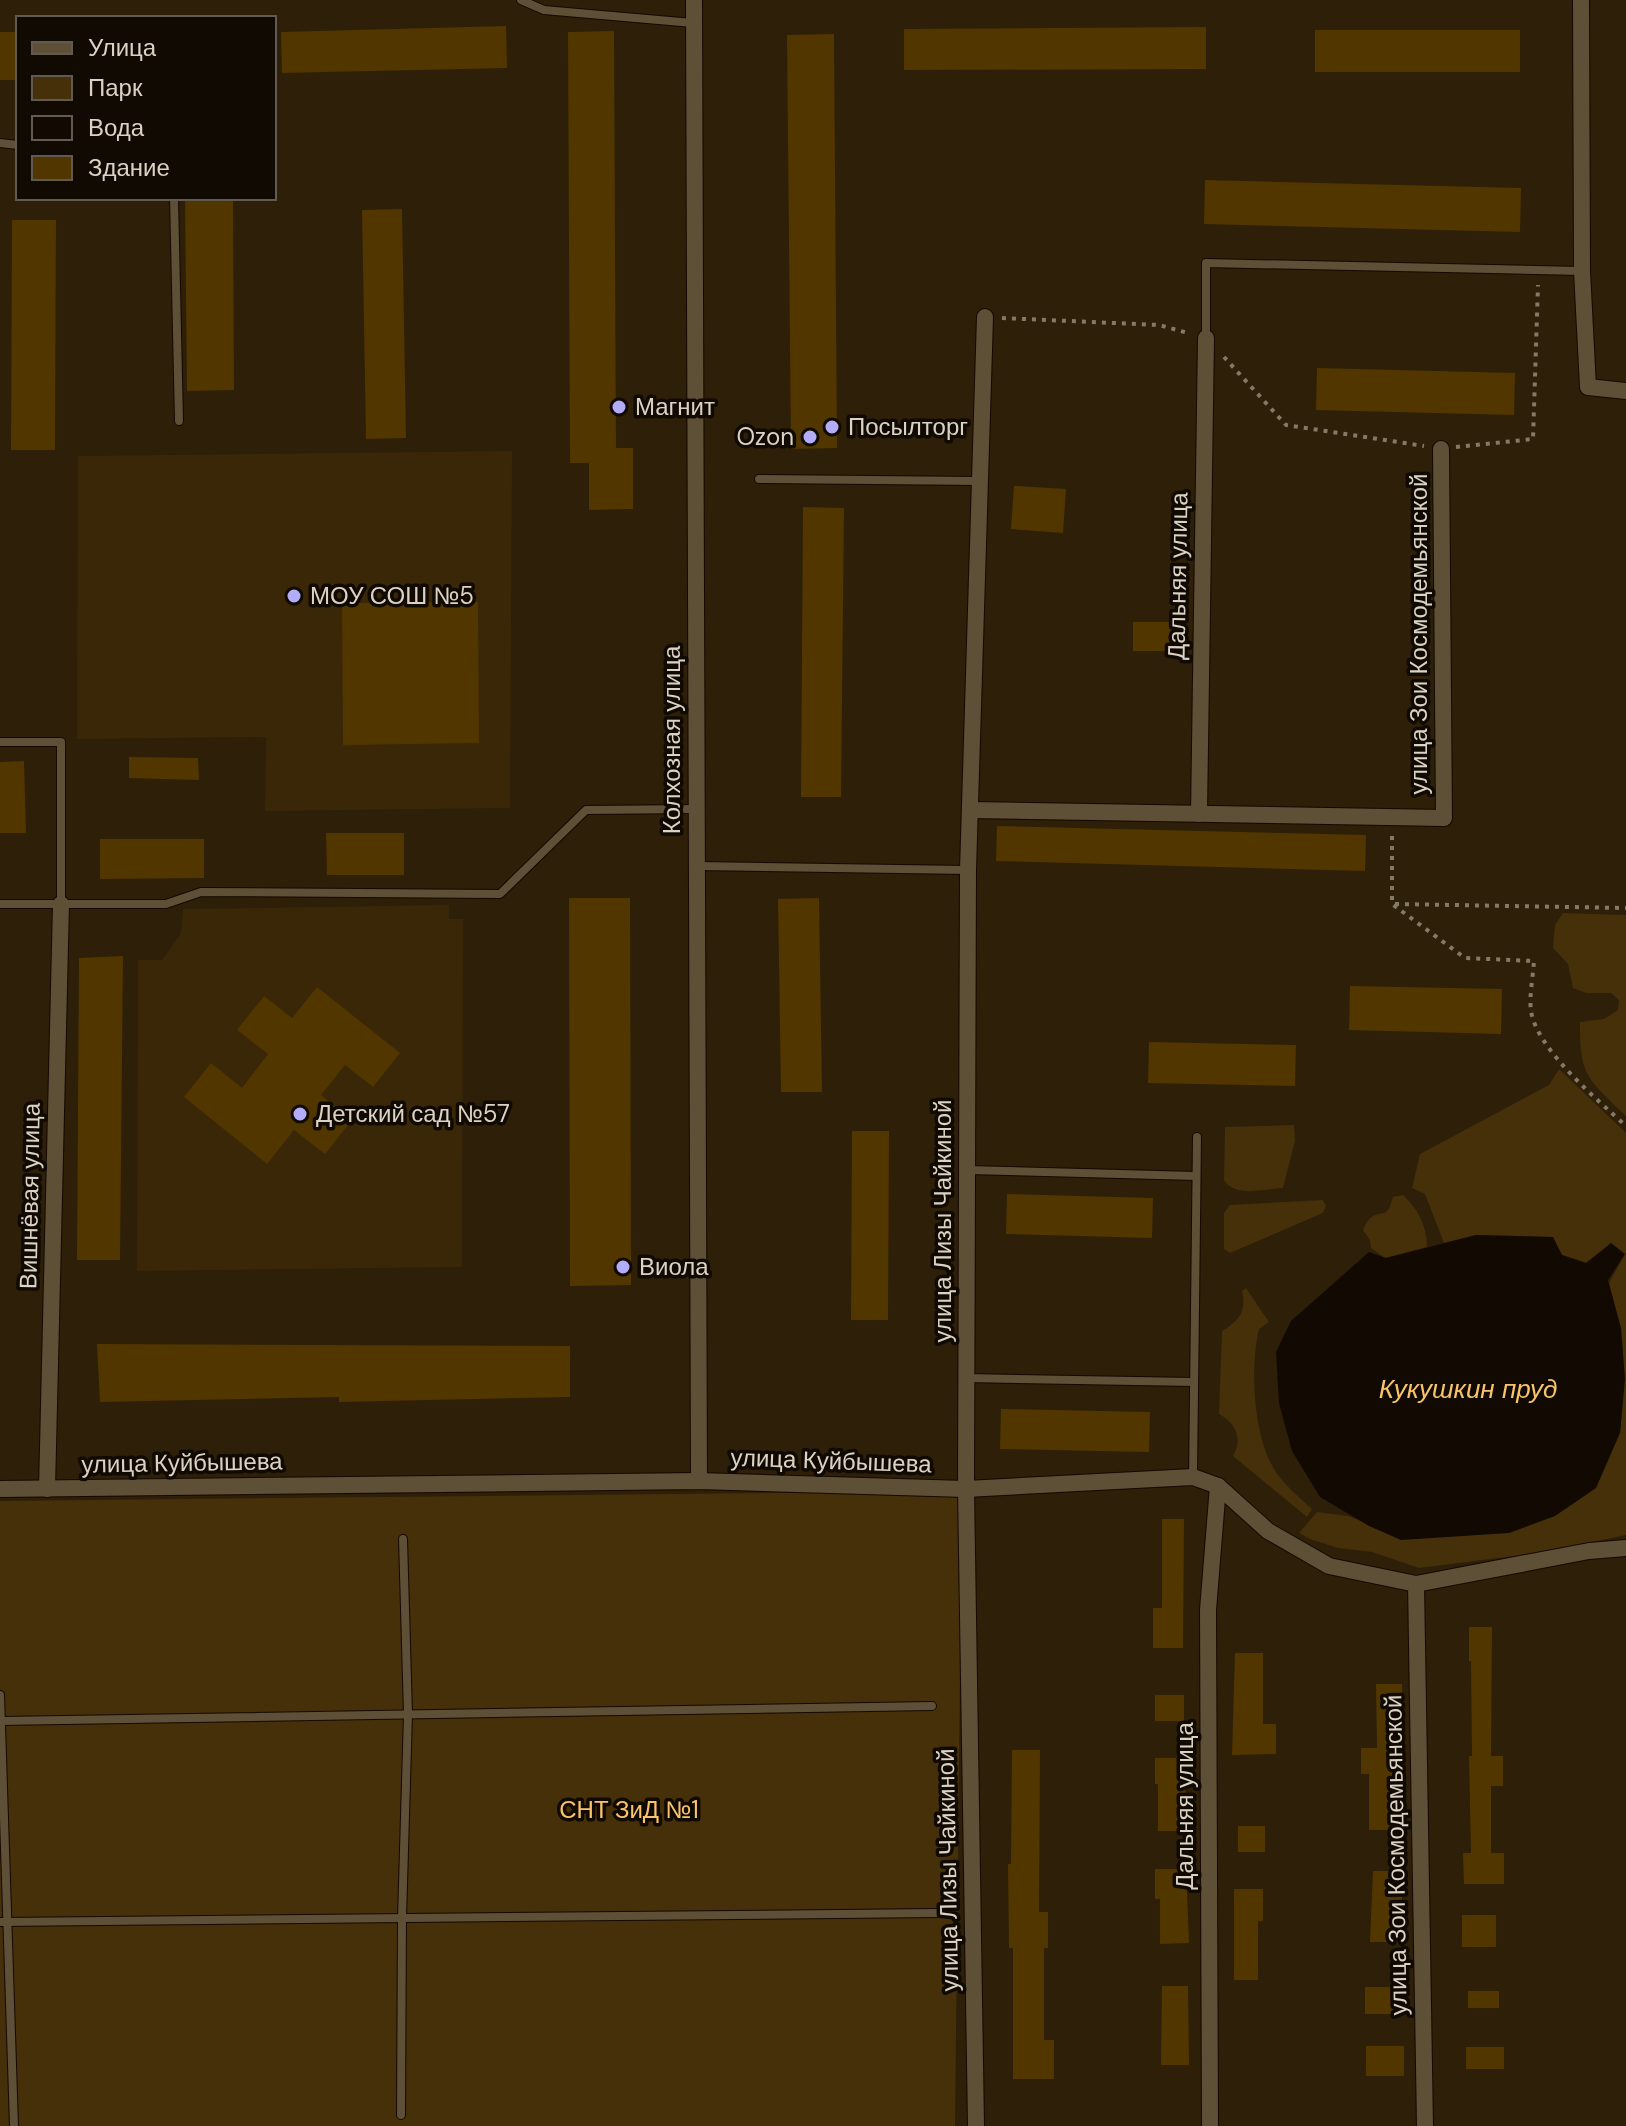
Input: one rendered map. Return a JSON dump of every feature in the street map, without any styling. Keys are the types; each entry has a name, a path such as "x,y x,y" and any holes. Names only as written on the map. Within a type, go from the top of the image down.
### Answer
{"street":[{"name":"Колхозная улица","path":"694,0 699,1481"},
{"path":"1581,0 1582,271 1588,387 1626,391"},
{"name":"улица Лизы Чайкиной","path":"976,2126 966,1489 968,870 985,317"},
{"name":"Дальняя улица","path":"1199,814 1206,338"},
{"name":"улица Зои Космодемьянской","path":"1392,818 1444,818 1441,449"},
{"path":"970,810 1392,818"},
{"name":"Вишнёвая улица","path":"47,1489 61,904"},
{"name":"улица Куйбышева","path":"0,1489 699,1481 966,1489 1193,1477 1218,1486 1268,1531 1329,1566 1416,1584 1589,1551 1626,1548"},
{"name":"Дальняя улица","path":"1210,2126 1208,1610 1218,1486"},
{"name":"улица Зои Космодемьянской","path":"1416,1584 1425,2126"}],"lane":[{"path":"521,0 544,10 693,23"},
{"path":"174,200 179,421"},
{"path":"1206,338 1206,263 1582,271"},
{"path":"759,479 980,481"},
{"path":"0,742 61,742 61,904"},
{"path":"0,904 166,904 201,892 500,894 586,810 696,809"},
{"path":"697,866 968,870"},
{"path":"1193,1477 1197,1137"},
{"path":"967,1170 1196,1176"},
{"path":"966,1378 1194,1382"},
{"path":"401,2115 402,1918 408,1714 403,1539"},
{"path":"0,1695 4,1922 14,2126"},
{"path":"0,1721 932,1706"},
{"path":"4,1922 937,1913"}],"path":[{"path":"985,317 1159,325 1206,338 1286,425 1441,449 1533,439 1538,271"},
{"path":"1392,818 1392,904"},
{"path":"1392,904 1626,908"},
{"path":"1392,904 1465,958 1534,961 1531,1012 1539,1031 1554,1056 1626,1126"}],"shaded area":[{"name":"МОУ СОШ №5","path":"512,451 510,808 265,811 266,737 77,739 78,456"},
{"name":"Детский сад №57","path":"449,905 449,919 463,919 462,1267 137,1271 138,960 162,960 181,933 183,909"}],"green space":[{"path":"1563,913 1626,915 1626,1116 1589,1076 1584,1066 1580,1040 1580,1022 1604,1019 1618,1010 1619,1000 1611,993 1586,993 1573,988 1568,964 1553,948 1555,925"},
{"path":"1559,1069 1626,1133 1626,1535 1538,1553 1419,1568 1372,1552 1338,1548 1310,1539 1299,1533 1317,1512 1348,1516 1367,1523 1620,1433 1622,1358 1609,1283 1625,1254 1587,1263 1562,1255 1552,1237 1476,1235 1444,1243 1425,1194 1412,1188 1420,1154 1549,1085"},
{"path":"1294,1125 1295,1141 1283,1188 1242,1191 1229,1186 1224,1180 1225,1127"},
{"path":"1403,1195 1421,1218 1427,1247 1385,1258 1371,1248 1363,1230 1371,1217 1389,1209 1393,1197"},
{"path":"1323,1200 1326,1206 1323,1213 1230,1253 1224,1249 1224,1213 1230,1205"},
{"path":"1246,1288 1269,1322 1259,1329 1256,1344 1255,1400 1262,1438 1278,1475 1312,1509 1307,1517 1233,1456 1237,1444 1236,1432 1230,1422 1219,1414 1222,1331 1240,1315 1242,1291"},
{"name":"СНТ ЗиД №1","path":"962,1491 955,2126 0,2126 0,1501"}],"water":[{"name":"Кукушкин пруд","path":"1476,1235 1553,1237 1562,1255 1586,1263 1611,1243 1625,1254 1608,1280 1621,1328 1625,1379 1620,1433 1596,1488 1555,1516 1509,1533 1401,1540 1369,1526 1320,1497 1292,1451 1279,1403 1276,1352 1291,1321 1369,1252 1386,1258"}],"building":[{"path":"506,26 507,68 282,73 281,32"},
{"path":"1206,27 1206,69 904,70 904,29"},
{"path":"1315,30 1520,30 1520,72 1315,72"},
{"path":"614,31 616,448 633,448 633,509 589,510 589,463 570,463 568,32"},
{"path":"0,32 16,32 16,80 0,80"},
{"path":"834,34 837,448 791,449 787,35"},
{"path":"1205,180 1521,188 1520,232 1204,224"},
{"path":"185,200 233,200 234,390 187,391"},
{"path":"402,209 406,438 366,439 362,210"},
{"path":"12,220 56,220 55,450 11,450"},
{"path":"1317,368 1515,373 1514,415 1316,410"},
{"path":"1014,486 1066,489 1063,533 1011,529"},
{"path":"803,507 844,508 841,797 801,797"},
{"path":"478,602 479,743 343,745 342,603"},
{"path":"1133,622 1177,622 1177,651 1133,651"},
{"path":"129,757 198,758 199,780 129,778"},
{"path":"24,761 26,833 0,833 0,762"},
{"path":"997,826 1366,835 1365,871 996,861"},
{"path":"326,833 404,833 404,875 327,875"},
{"path":"100,839 204,839 204,878 100,879"},
{"path":"569,898 630,898 631,1285 570,1286"},
{"path":"819,898 822,1092 781,1092 778,899"},
{"path":"123,956 120,1260 77,1260 79,958"},
{"path":"1350,986 1502,989 1501,1034 1349,1030"},
{"path":"317,987 400,1053 373,1087 345,1065 321,1095 352,1120 325,1154 294,1130 267,1164 184,1097 211,1063 242,1088 268,1054 237,1030 264,996 292,1018"},
{"path":"1149,1042 1296,1045 1295,1086 1148,1083"},
{"path":"852,1131 889,1131 888,1320 851,1320"},
{"path":"1007,1194 1153,1198 1152,1238 1006,1234"},
{"path":"97,1344 570,1346 570,1397 339,1402 339,1397 100,1402"},
{"path":"1001,1409 1150,1412 1149,1452 1000,1449"},
{"path":"1162,1519 1184,1519 1183,1648 1153,1648 1153,1608 1162,1608"},
{"path":"1469,1627 1492,1627 1491,1756 1503,1756 1503,1786 1491,1786 1491,1853 1504,1853 1504,1884 1464,1884 1463,1853 1471,1853"},
{"path":"1235,1653 1263,1653 1263,1724 1276,1724 1276,1754 1232,1755"},
{"path":"1376,1684 1402,1684 1403,1830 1369,1830 1369,1774 1361,1774 1361,1748 1377,1748"},
{"path":"1155,1695 1184,1695 1184,1721 1155,1721"},
{"path":"1012,1750 1040,1750 1039,1912 1048,1912 1048,1948 1044,1948 1044,2040 1054,2040 1054,2079 1013,2079 1013,1948 1009,1948 1008,1864 1011,1864"},
{"path":"1155,1758 1184,1758 1187,1831 1158,1831"},
{"path":"1238,1826 1265,1826 1265,1852 1238,1852"},
{"path":"1155,1869 1186,1869 1189,1943 1160,1944 1160,1899 1155,1899"},
{"path":"1373,1871 1406,1871 1406,1894 1402,1894 1402,1942 1370,1942"},
{"path":"1234,1889 1263,1889 1263,1921 1258,1921 1258,1980 1234,1980"},
{"path":"1462,1915 1496,1915 1496,1947 1462,1947"},
{"path":"1162,1986 1188,1986 1189,2065 1161,2065"},
{"path":"1365,1987 1404,1987 1404,2014 1365,2014"},
{"path":"1468,1991 1499,1991 1499,2008 1468,2008"},
{"path":"1366,2046 1404,2046 1404,2076 1366,2076"},
{"path":"1466,2047 1504,2047 1504,2069 1466,2069"}],"place":[{"name":"Магнит","path":"619,407"},
{"name":"Посылторг","path":"832,427"},
{"name":"Ozon","path":"810,437"},
{"name":"МОУ СОШ №5","path":"294,596"},
{"name":"Детский сад №57","path":"300,1114"},
{"name":"Виола","path":"623,1267"}]}
